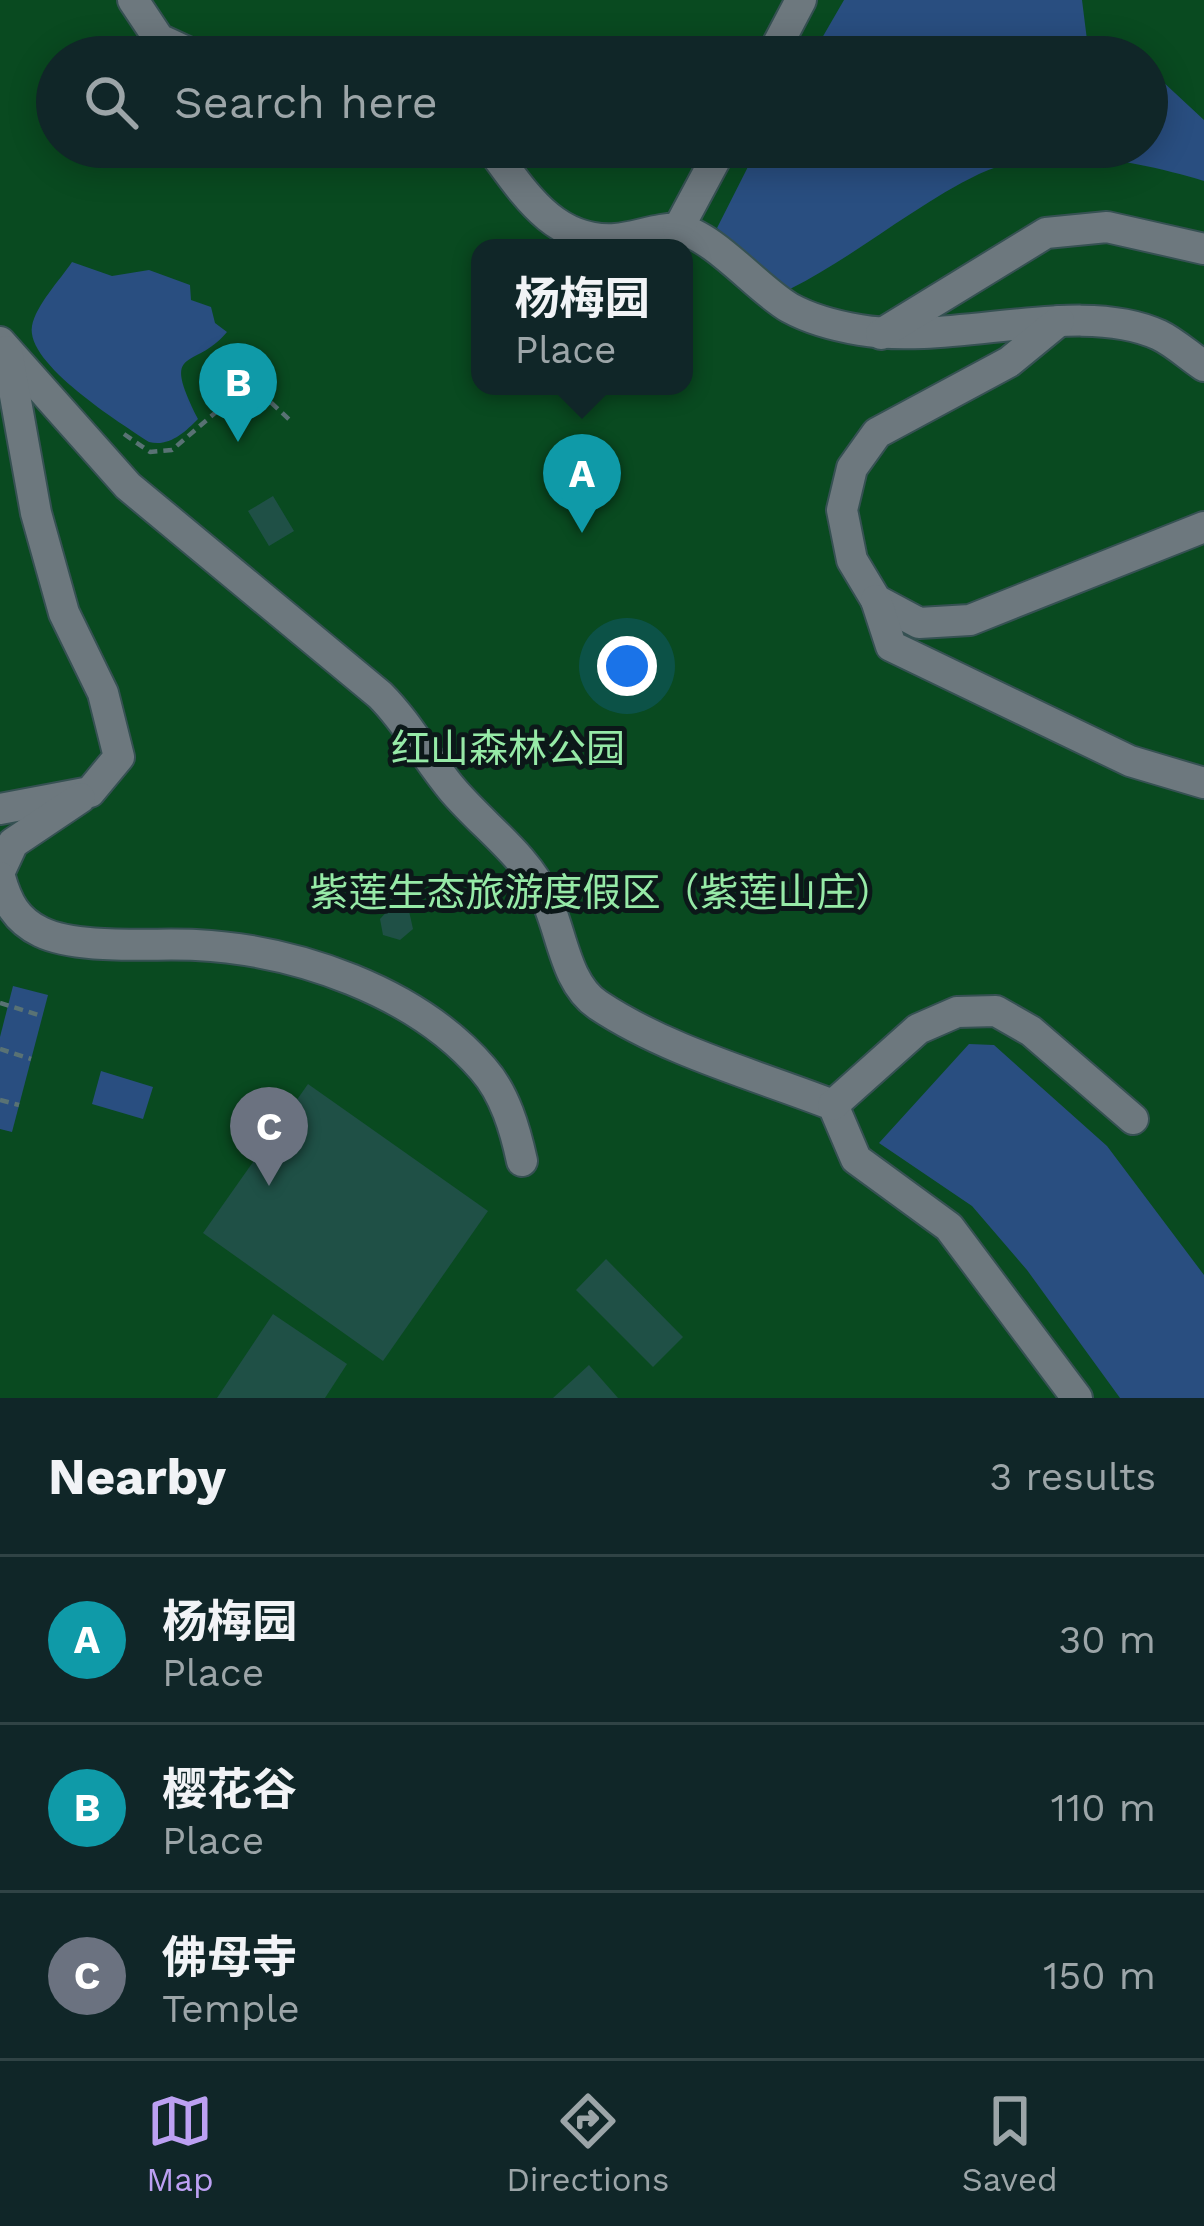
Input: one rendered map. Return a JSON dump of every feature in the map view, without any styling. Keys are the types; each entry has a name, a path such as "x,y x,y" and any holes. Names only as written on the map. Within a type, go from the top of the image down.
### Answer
{"street":[{"path":"133,0 157,36"},
{"path":"782,36 801,0"},
{"path":"507,168 548,220 577,236 601,239"},
{"path":"678,229 711,168"},
{"path":"881,334 1046,233 1107,227 1204,249"},
{"path":"615,239 678,229 704,242 789,308 832,326 881,334 988,331 1106,320 1158,335 1204,366"},
{"path":"1059,321 1009,362 877,433 851,468 842,511 852,560 876,600 891,646 1130,761 1204,783"},
{"path":"3,346 36,513 64,613 104,692 119,757 90,791 13,843 0,874 8,907 43,934 202,945 300,962 382,994 441,1032 484,1070 513,1122 522,1161"},
{"path":"3,346 128,486 380,695 415,730 446,782 516,853 546,898 568,964 594,1003 701,1054 833,1105 856,1159 949,1227 1077,1398"},
{"path":"876,600 919,623 970,620 1204,527"},
{"path":"0,808 90,791"},
{"path":"833,1105 918,1029 957,1012 996,1011 1031,1031 1133,1119"}],"path":[{"path":"119,431 150,452 172,450 244,388 265,397 292,422"},
{"path":"0,1003 42,1016"},
{"path":"0,1048 31,1058"},
{"path":"0,1100 19,1105"}],"green space":[{"name":"紫莲生态旅游度假区（紫莲山庄）","path":"0,0 1204,0 1204,1398 0,1398"}],"water":[{"path":"844,0 1082,0 1086,36 823,36"},
{"path":"1168,87 1204,120 1204,181 1154,168 1168,168"},
{"path":"747,168 995,168 955,187 790,289 717,228"},
{"path":"72,262 112,276 149,270 190,285 191,300 211,307 215,323 227,332 182,369 198,419 176,438 149,442 78,392 44,358 34,341 34,318"},
{"path":"13,986 48,995 12,1132 0,1129 0,1037"},
{"path":"969,1044 994,1045 1107,1146 1204,1275 1204,1398 1120,1398 1027,1270 972,1206 879,1143"},
{"path":"101,1071 153,1087 143,1119 92,1104"}],"building":[{"path":"273,496 294,531 269,546 248,511"},
{"path":"392,906 409,911 413,929 400,940 383,935 380,919"},
{"path":"308,1084 488,1211 383,1361 203,1233"},
{"path":"606,1259 683,1337 653,1367 576,1290"},
{"path":"273,1314 347,1364 325,1398 217,1398"},
{"path":"589,1365 618,1398 553,1398"}],"place":[{"name":"樱花谷","path":"238,442"},
{"name":"杨梅园","path":"582,533"},
{"name":"佛母寺","path":"269,1186"}],"park label":[{"name":"红山森林公园","path":"508,748"}]}
